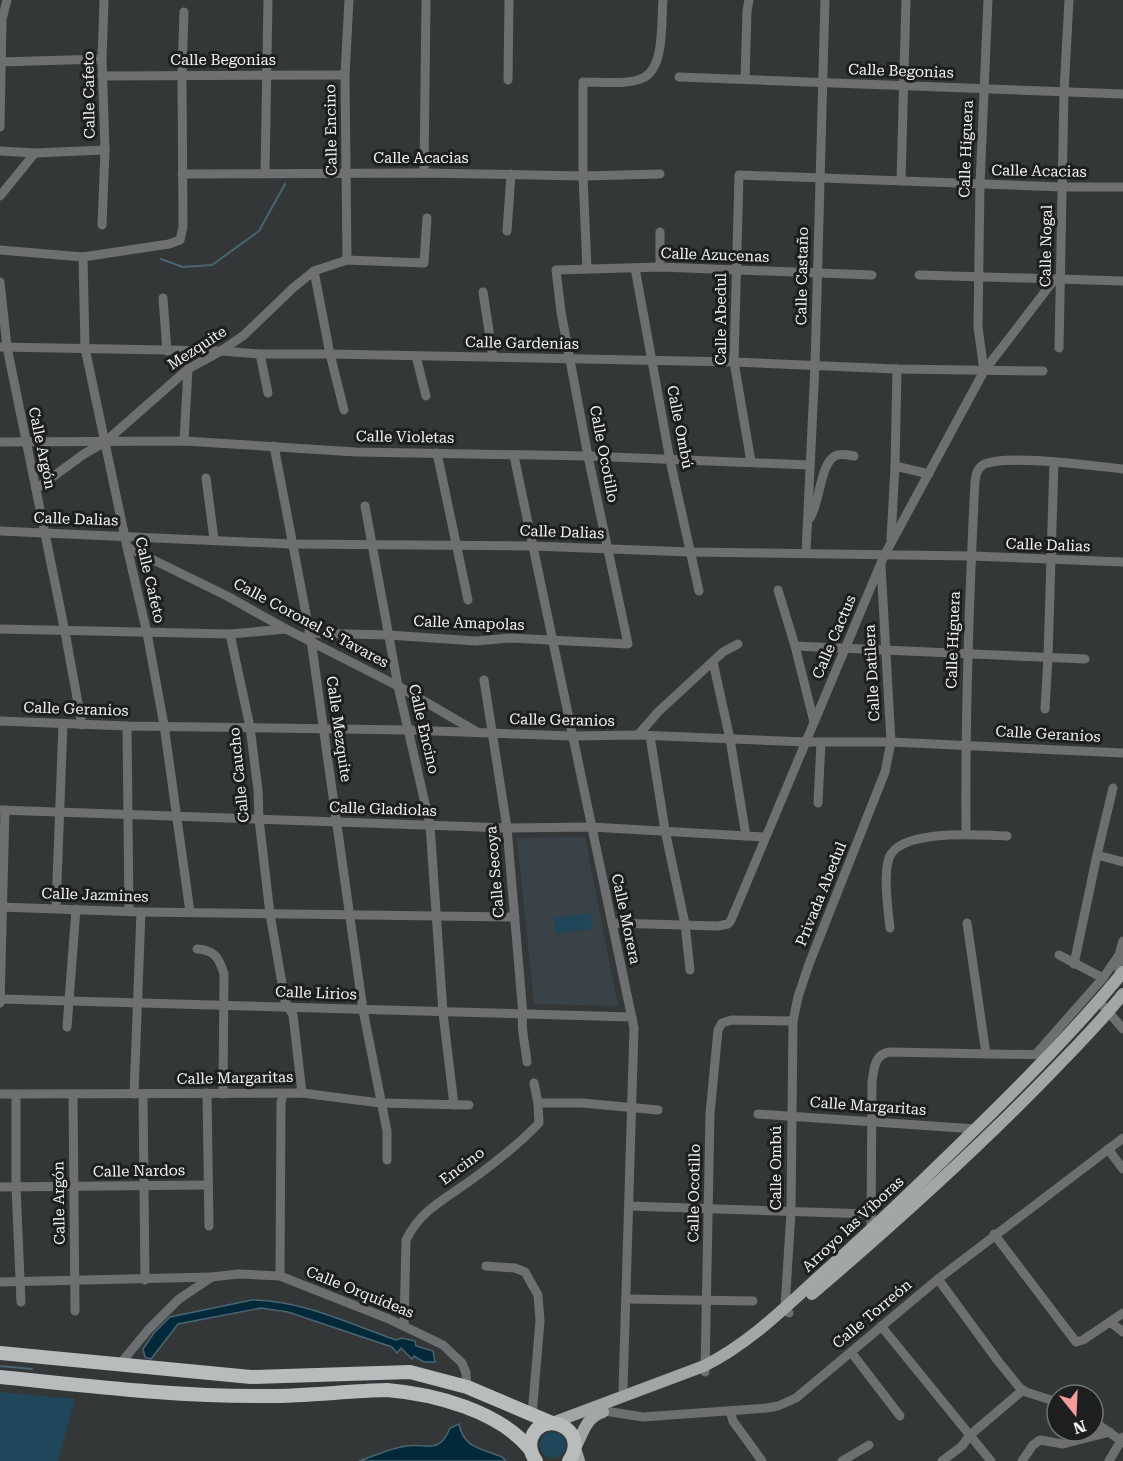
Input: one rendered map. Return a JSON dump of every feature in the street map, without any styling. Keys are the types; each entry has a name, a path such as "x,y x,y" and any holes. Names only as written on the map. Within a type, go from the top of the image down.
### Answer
{"highway":[{"path":"0,1353 251,1377 410,1372 467,1387 567,1428 574,1440 574,1457"},
{"path":"312,1375 312,1393"},
{"path":"0,1377 113,1389 224,1395 271,1396 387,1390 427,1396 488,1417 516,1433 533,1455"},
{"path":"533,1455 530,1443 535,1431 552,1423"}],"main road":[{"name":"Arroyo las Víboras","path":"871,1237 975,1129 1051,1055 1121,975"},
{"name":"Arroyo las Víboras","path":"552,1423 565,1417 604,1408 705,1369 787,1310 990,1135 1123,994"},
{"name":"Arroyo las Víboras","path":"574,1457 591,1417 604,1408 625,1396 705,1369"}],"street":[{"path":"0,128 2,20 7,0"},
{"name":"Calle Cafeto","path":"102,225 105,150 102,76 104,0"},
{"path":"265,173 268,0"},
{"name":"Calle Encino","path":"347,260 345,75 349,0"},
{"path":"424,172 426,0"},
{"path":"508,80 510,0"},
{"path":"587,268 583,176 583,82 633,81 649,75 658,57 663,0"},
{"path":"745,79 749,0"},
{"name":"Calle Castaño","path":"806,553 815,365 825,0"},
{"path":"901,181 906,0"},
{"name":"Calle Higuera","path":"984,371 978,327 980,184 988,0"},
{"name":"Calle Nogal","path":"1059,348 1057,280 1069,0"},
{"path":"0,250 83,256 169,244 181,237 183,227 184,12"},
{"path":"1,62 102,59"},
{"name":"Calle Begonias","path":"102,76 345,75"},
{"name":"Calle Begonias","path":"679,77 1123,94"},
{"path":"0,151 35,153 105,150"},
{"path":"0,196 35,153"},
{"name":"Calle Acacias","path":"182,174 424,172 583,176 660,174"},
{"path":"507,231 511,174"},
{"name":"Calle Acacias","path":"739,175 1062,187 1123,187"},
{"name":"Calle Abedul","path":"739,175 734,362 751,462"},
{"path":"347,260 424,263 427,218"},
{"path":"660,232 660,267"},
{"name":"Calle Cafeto","path":"83,256 85,348 126,547 147,633 164,725 190,912"},
{"name":"Mezquite","path":"36,489 84,454 105,442 188,369 221,351 243,335 292,288 314,271 347,260"},
{"name":"Calle Azucenas","path":"556,270 660,267 872,275"},
{"name":"Calle Ombú","path":"635,268 670,460 699,591"},
{"name":"Calle Ocotillo","path":"556,270 559,303 588,456 628,644"},
{"path":"314,271 330,354 344,410"},
{"path":"919,275 1123,281"},
{"name":"Calle Cactus","path":"685,924 718,926 728,924 882,560 984,371 1057,280"},
{"name":"Calle Argón","path":"0,282 3,347 36,489 82,725"},
{"path":"483,292 493,357"},
{"path":"163,298 167,351"},
{"name":"Calle Gardenias","path":"3,347 734,362 897,369 1043,371"},
{"path":"260,354 268,393"},
{"path":"416,356 426,396"},
{"path":"184,441 188,369"},
{"path":"891,544 897,369"},
{"name":"Calle Violetas","path":"0,442 184,441 356,452 588,456 810,465"},
{"name":"Calle Mezquite","path":"274,446 310,637 363,1010 387,1131 387,1160"},
{"path":"437,453 468,600"},
{"path":"808,520 815,509 830,460 840,454 854,456"},
{"name":"Calle Morera","path":"514,456 632,1017 632,1108 623,1389 625,1396"},
{"name":"Calle Higuera","path":"966,834 965,745 971,556 977,471 985,464 998,460 1054,462"},
{"path":"1045,709 1054,462 1123,469"},
{"path":"895,466 930,474"},
{"path":"206,478 214,539"},
{"name":"Calle Encino","path":"365,506 398,686 430,825 443,1013 454,1105"},
{"name":"Calle Dalias","path":"0,531 291,544 533,546 690,552 806,553 882,560 971,556 1123,562"},
{"name":"Calle Coronel S. Tavares","path":"126,547 227,596 286,629 310,637 478,733"},
{"name":"Calle Datilera","path":"882,560 891,742 883,781"},
{"path":"778,590 814,722"},
{"path":"0,629 230,634 286,629"},
{"name":"Calle Caucho","path":"230,634 250,727 270,914 285,1001 293,1015 302,1093"},
{"name":"Calle Amapolas","path":"310,637 388,635 477,641 510,638 628,644"},
{"path":"638,735 658,712 723,652 738,644"},
{"path":"795,646 1085,659"},
{"path":"713,662 730,739 746,836"},
{"name":"Calle Secoya","path":"484,680 507,828 523,1015 521,1023 526,1042 527,1062"},
{"name":"Calle Geranios","path":"0,721 82,725 323,728 572,736 638,735 806,742 891,742 1123,753"},
{"path":"56,908 63,724"},
{"path":"127,726 129,911"},
{"path":"650,736 665,830 685,924 690,969"},
{"path":"818,803 821,742"},
{"name":"Privada Abedul","path":"793,1021 809,964 883,781"},
{"path":"1074,964 1113,788"},
{"path":"0,1000 3,810"},
{"name":"Calle Gladiolas","path":"3,810 507,828 591,827 765,837"},
{"path":"890,928 887,868 894,850 906,842 966,834 1007,836"},
{"path":"1097,855 1123,862"},
{"name":"Calle Jazmines","path":"1,907 190,912"},
{"path":"67,1027 76,909"},
{"path":"141,912 136,1003 145,1280"},
{"path":"190,912 514,917"},
{"path":"612,923 685,924"},
{"path":"967,923 986,1054"},
{"path":"1036,1053 1103,978 1119,955 1123,941"},
{"path":"197,949 213,953 224,974 223,1094"},
{"path":"1059,955 1103,978"},
{"path":"1119,955 1121,975"},
{"name":"Calle Lirios","path":"0,1000 70,1000 632,1017"},
{"path":"1099,1001 1123,1029"},
{"name":"Calle Ocotillo","path":"705,1369 710,1114 718,1030 722,1023 732,1020 793,1021"},
{"name":"Calle Ombú","path":"787,1310 791,1212 793,1021"},
{"path":"871,1237 872,1082 875,1065 882,1053 1036,1053 1051,1055"},
{"path":"534,1083 538,1103 582,1103 658,1110"},
{"name":"Calle Margaritas","path":"0,1094 302,1093 380,1103 470,1105"},
{"path":"16,1094 16,1187 21,1302"},
{"path":"207,1094 209,1226"},
{"path":"280,1276 281,1103 283,1094"},
{"name":"Calle Argón","path":"73,1095 75,1311"},
{"name":"Encino","path":"404,1325 406,1240 419,1218 476,1176 537,1126 540,1119 538,1103"},
{"name":"Calle Margaritas","path":"758,1114 975,1129"},
{"name":"Calle Torreón","path":"604,1408 643,1417 730,1412 767,1408 787,1403 796,1398 994,1234 1123,1138"},
{"path":"1108,1149 1123,1169"},
{"name":"Calle Nardos","path":"0,1187 207,1185"},
{"path":"628,1206 870,1214"},
{"path":"994,1234 1073,1339 1080,1342 1123,1313"},
{"path":"486,1266 515,1268 525,1272 538,1295 540,1321 532,1414"},
{"name":"Calle Orquídeas","path":"0,1281 280,1276 404,1325 443,1345 462,1363 466,1373 467,1387"},
{"path":"120,1364 148,1330 179,1299 212,1277"},
{"path":"938,1279 998,1361 1023,1390 1045,1398"},
{"path":"627,1299 753,1301"},
{"path":"1110,1322 1123,1332"},
{"path":"881,1326 991,1461"},
{"path":"851,1352 900,1416"},
{"path":"942,1461 962,1446 970,1435 1023,1390"},
{"path":"730,1412 733,1421 762,1461"},
{"path":"1105,1429 1122,1440 1109,1461"},
{"path":"1022,1461 1033,1445 1040,1440 1063,1444 1110,1432"},
{"path":"842,1461 869,1445"}],"shaded area":[{"path":"585,837 618,1006 534,1004 517,838"},
{"path":"590,913 592,929 555,934 553,918"},
{"path":"252,1300 307,1308 396,1340 402,1338 415,1341 416,1346 433,1351 435,1362 424,1362 414,1356 412,1359 401,1348 397,1353 392,1347 288,1312 261,1308 178,1324 151,1359 145,1357 143,1349 154,1333 170,1317"},
{"path":"0,1392 75,1399 58,1461 0,1461"},
{"path":"459,1424 461,1432 469,1443 502,1457 506,1461 359,1461 400,1447 437,1445 450,1428"},
{"path":"553,1432 562,1436 566,1445 562,1454 553,1458 544,1454 540,1445 544,1436"}],"waterway":[{"path":"161,259 183,267 212,265 259,231 285,184"},
{"path":"0,1366 32,1369"}]}
